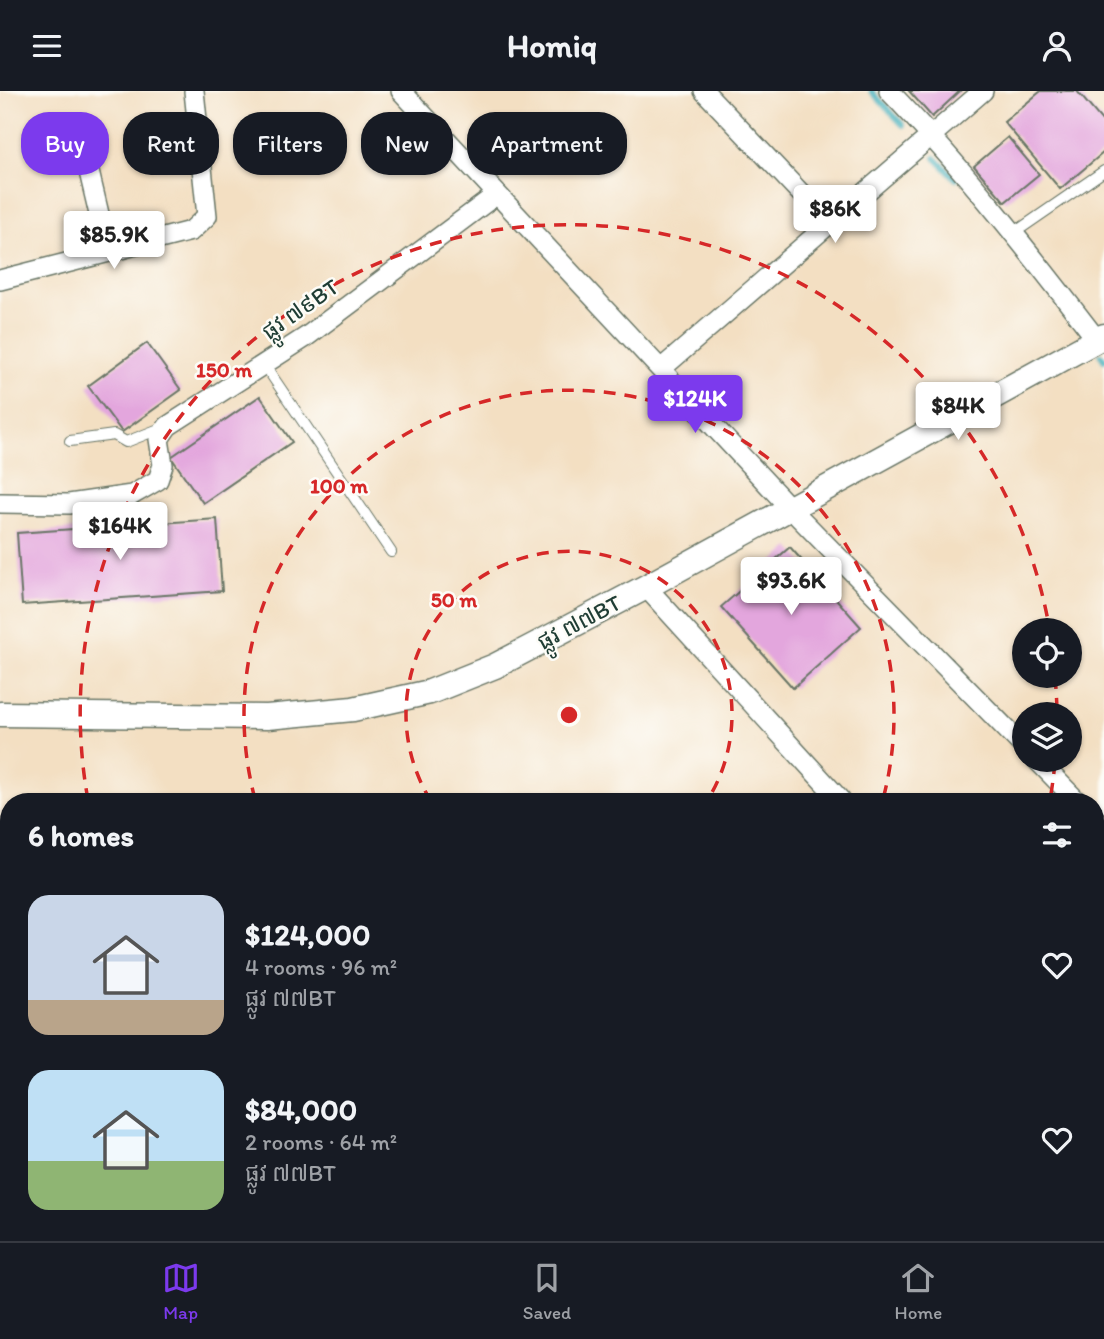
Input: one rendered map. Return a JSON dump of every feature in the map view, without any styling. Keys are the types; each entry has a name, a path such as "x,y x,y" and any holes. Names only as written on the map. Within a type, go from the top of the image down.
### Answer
{"street":[{"path":"0,280 191,231 207,216 194,91"},
{"path":"401,91 789,507 1012,735"},
{"path":"704,91 829,223"},
{"path":"889,91 932,136 1101,338"},
{"path":"661,369 983,91"},
{"path":"90,175 108,252"},
{"name":"ផ្លូវ ៧៩BT","path":"168,426 306,337 498,194"},
{"name":"ផ្លូវ ៧៧BT","path":"0,714 267,717 354,709 430,692 495,666 646,587 1101,338"},
{"path":"0,503 69,504 132,495 158,479 163,465 159,439 168,426"},
{"path":"646,587 834,793"},
{"path":"1049,772 1069,793"}],"lane":[{"path":"1014,233 1104,171"},
{"path":"264,364 391,552"},
{"path":"70,441 114,435 126,442 168,426"}],"building":[{"path":"909,91 960,91 932,117"},
{"path":"1041,91 1077,91 1104,123 1104,152 1060,189 1004,122"},
{"path":"1008,137 1039,174 1005,202 974,166"},
{"path":"147,343 181,390 122,432 88,386"},
{"path":"260,396 292,442 203,503 171,457"},
{"path":"217,519 222,591 22,605 17,533"},
{"path":"790,547 861,627 793,688 721,607"}],"waterway":[{"path":"871,91 903,125"},
{"path":"935,158 956,179"},
{"path":"1101,355 1104,360"}]}
